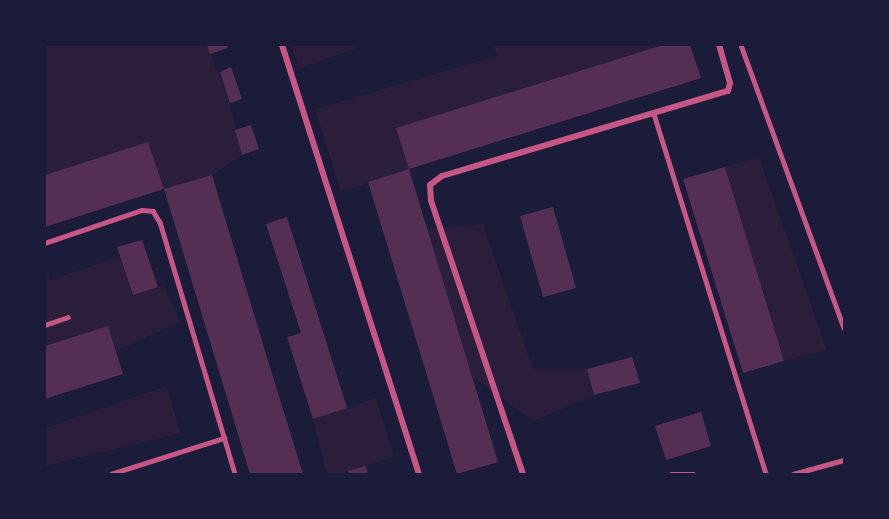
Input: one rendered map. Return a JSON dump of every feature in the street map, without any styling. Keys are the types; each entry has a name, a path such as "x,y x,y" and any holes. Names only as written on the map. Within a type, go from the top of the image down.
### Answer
{"street":[{"path":"282,45 419,474"},
{"path":"523,474 430,200 430,185 442,176 728,91 730,83 718,45"}],"lane":[{"path":"741,45 844,328"},
{"path":"654,114 766,474"},
{"path":"45,243 142,210 153,211 160,222 235,474"},
{"path":"45,325 68,317"},
{"path":"111,474 224,438"},
{"path":"793,474 844,460"},
{"path":"671,474 694,474"}],"shaded area":[{"path":"45,45 207,45 230,103 242,155 212,175 164,189 148,142 45,175"},
{"path":"291,45 364,45 299,69"},
{"path":"494,45 663,45 397,128 409,169 341,192 315,109 497,56"},
{"path":"759,157 827,350 784,361 725,167"},
{"path":"483,224 533,369 587,369 594,395 533,421 472,376 427,229"},
{"path":"120,256 133,295 164,285 180,322 116,351 108,326 45,346 45,265 50,280"},
{"path":"167,386 180,433 45,466 45,428"},
{"path":"376,398 394,457 340,474 327,474 313,419"}],"building":[{"path":"207,45 227,45 228,48 210,54"},
{"path":"663,45 690,45 701,78 409,169 396,128"},
{"path":"231,67 242,99 230,103 220,72"},
{"path":"251,125 259,149 242,155 235,130"},
{"path":"148,142 164,189 45,227 45,175"},
{"path":"725,167 784,361 743,373 683,179"},
{"path":"409,169 498,462 457,474 368,182"},
{"path":"212,175 303,474 250,474 164,189"},
{"path":"553,207 576,288 543,297 520,216"},
{"path":"287,217 347,408 313,419 287,337 301,333 266,224"},
{"path":"142,240 158,287 133,295 117,247"},
{"path":"108,326 123,374 45,399 45,346"},
{"path":"632,357 640,383 594,395 587,369"},
{"path":"701,412 711,446 666,460 655,426"},
{"path":"366,466 368,474 349,474 348,471"}]}
